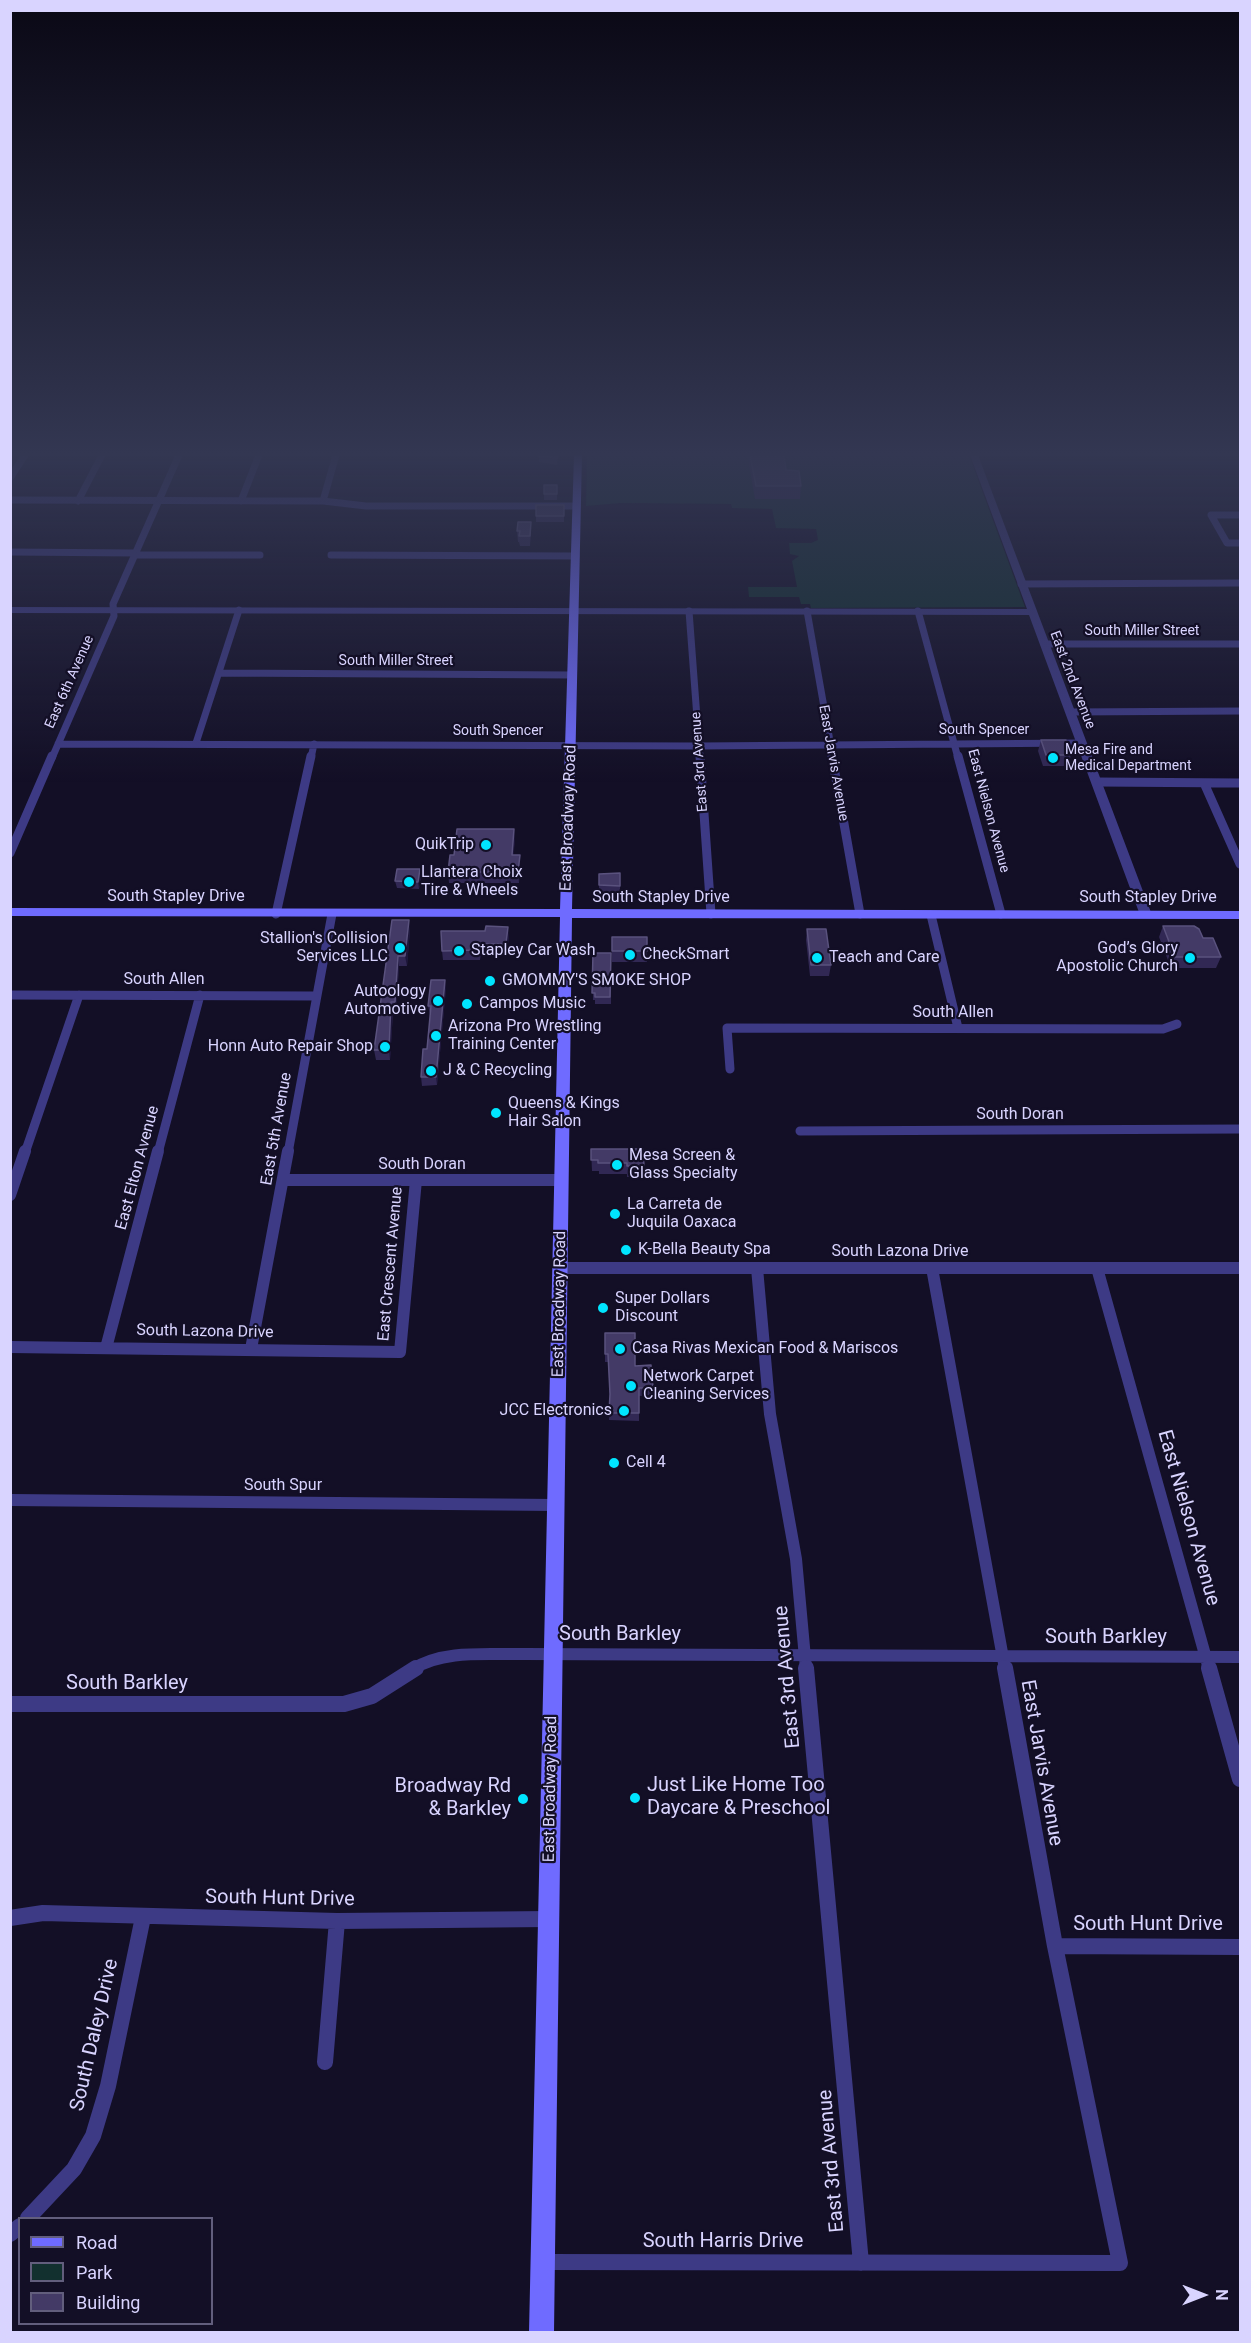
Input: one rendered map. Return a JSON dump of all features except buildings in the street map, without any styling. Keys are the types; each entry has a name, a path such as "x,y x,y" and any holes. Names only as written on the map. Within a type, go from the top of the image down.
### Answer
{"main road":[{"name":"East Broadway Road","path":"542,2332 566,915 576,564"},
{"name":"South Stapley Drive","path":"10,912 1240,915"}],"street":[{"name":"East 6th Avenue","path":"10,853 114,616 113,604 131,564"},
{"name":"East 2nd Avenue","path":"1014,564 1146,915"},
{"path":"1021,584 1240,583"},
{"path":"196,743 238,609"},
{"path":"10,610 1031,612"},
{"name":"East 3rd Avenue","path":"689,611 711,914"},
{"name":"East Jarvis Avenue","path":"807,611 860,914"},
{"name":"East Nielson Avenue","path":"918,611 1001,914"},
{"name":"South Miller Street","path":"1044,644 1240,644"},
{"name":"South Miller Street","path":"219,673 573,675"},
{"path":"1070,712 1240,711"},
{"name":"South Spencer","path":"58,744 699,746 1082,743"},
{"path":"276,914 314,744"},
{"path":"1097,782 1240,783"},
{"path":"1204,783 1240,864"},
{"name":"East 5th Avenue","path":"251,1349 332,914"},
{"path":"931,915 958,1028"},
{"name":"South Allen","path":"10,994 316,996"},
{"path":"10,1195 79,995"},
{"name":"East Elton Avenue","path":"106,1348 200,995"},
{"name":"South Allen","path":"730,1069 728,1028 1163,1029 1177,1024"},
{"name":"South Doran","path":"800,1131 1240,1129"},
{"name":"South Doran","path":"283,1180 562,1180"},
{"name":"East Crescent Avenue","path":"400,1352 416,1180"},
{"name":"South Lazona Drive","path":"560,1268 1240,1268"},
{"name":"East 3rd Avenue","path":"757,1268 770,1414 796,1559 861,2263"},
{"name":"East Jarvis Avenue","path":"932,1268 1055,1946 1120,2263"},
{"name":"East Nielson Avenue","path":"1097,1268 1240,1779"},
{"name":"South Lazona Drive","path":"10,1347 400,1352"},
{"name":"South Spur","path":"10,1500 555,1505"},
{"name":"South Barkley","path":"10,1704 344,1704 372,1696 426,1661 455,1656 554,1654 1240,1657"},
{"name":"South Hunt Drive","path":"10,1918 43,1913 337,1921 549,1919"},
{"name":"South Daley Drive","path":"33,2217 74,2169 93,2136 108,2086 143,1917"},
{"path":"325,2062 337,1921"},
{"name":"South Hunt Drive","path":"1055,1946 1240,1947"},
{"name":"South Harris Drive","path":"543,2262 1120,2263"}],"green space":[{"path":"793,564 1009,564 1025,607 811,608 810,604 801,604 799,597 749,597 748,587 797,587"}],"place":[{"name":"Mesa Fire and Medical Department","path":"1053,758"},
{"name":"QuikTrip","path":"486,845"},
{"name":"Llantera Choix Tire & Wheels","path":"409,882"},
{"name":"Stallion's Collision Services LLC","path":"400,948"},
{"name":"Stapley Car Wash","path":"459,951"},
{"name":"CheckSmart","path":"630,955"},
{"name":"Teach and Care","path":"817,958"},
{"name":"God’s Glory Apostolic Church","path":"1190,958"},
{"name":"GMOMMY'S SMOKE SHOP","path":"490,981"},
{"name":"Autoology Automotive","path":"438,1001"},
{"name":"Campos Music","path":"467,1004"},
{"name":"Arizona Pro Wrestling Training Center","path":"436,1036"},
{"name":"Honn Auto Repair Shop","path":"385,1047"},
{"name":"J & C Recycling","path":"431,1071"},
{"name":"Queens & Kings Hair Salon","path":"496,1113"},
{"name":"Mesa Screen & Glass Specialty","path":"617,1165"},
{"name":"La Carreta de Juquila Oaxaca","path":"615,1214"},
{"name":"K-Bella Beauty Spa","path":"626,1250"},
{"name":"Super Dollars Discount","path":"603,1308"},
{"name":"Casa Rivas Mexican Food & Mariscos","path":"620,1349"},
{"name":"Network Carpet Cleaning Services","path":"631,1386"},
{"name":"JCC Electronics","path":"624,1411"},
{"name":"Cell 4","path":"614,1463"},
{"name":"Just Like Home Too Daycare & Preschool","path":"635,1798"},
{"name":"Broadway Rd & Barkley","path":"523,1799"}]}
